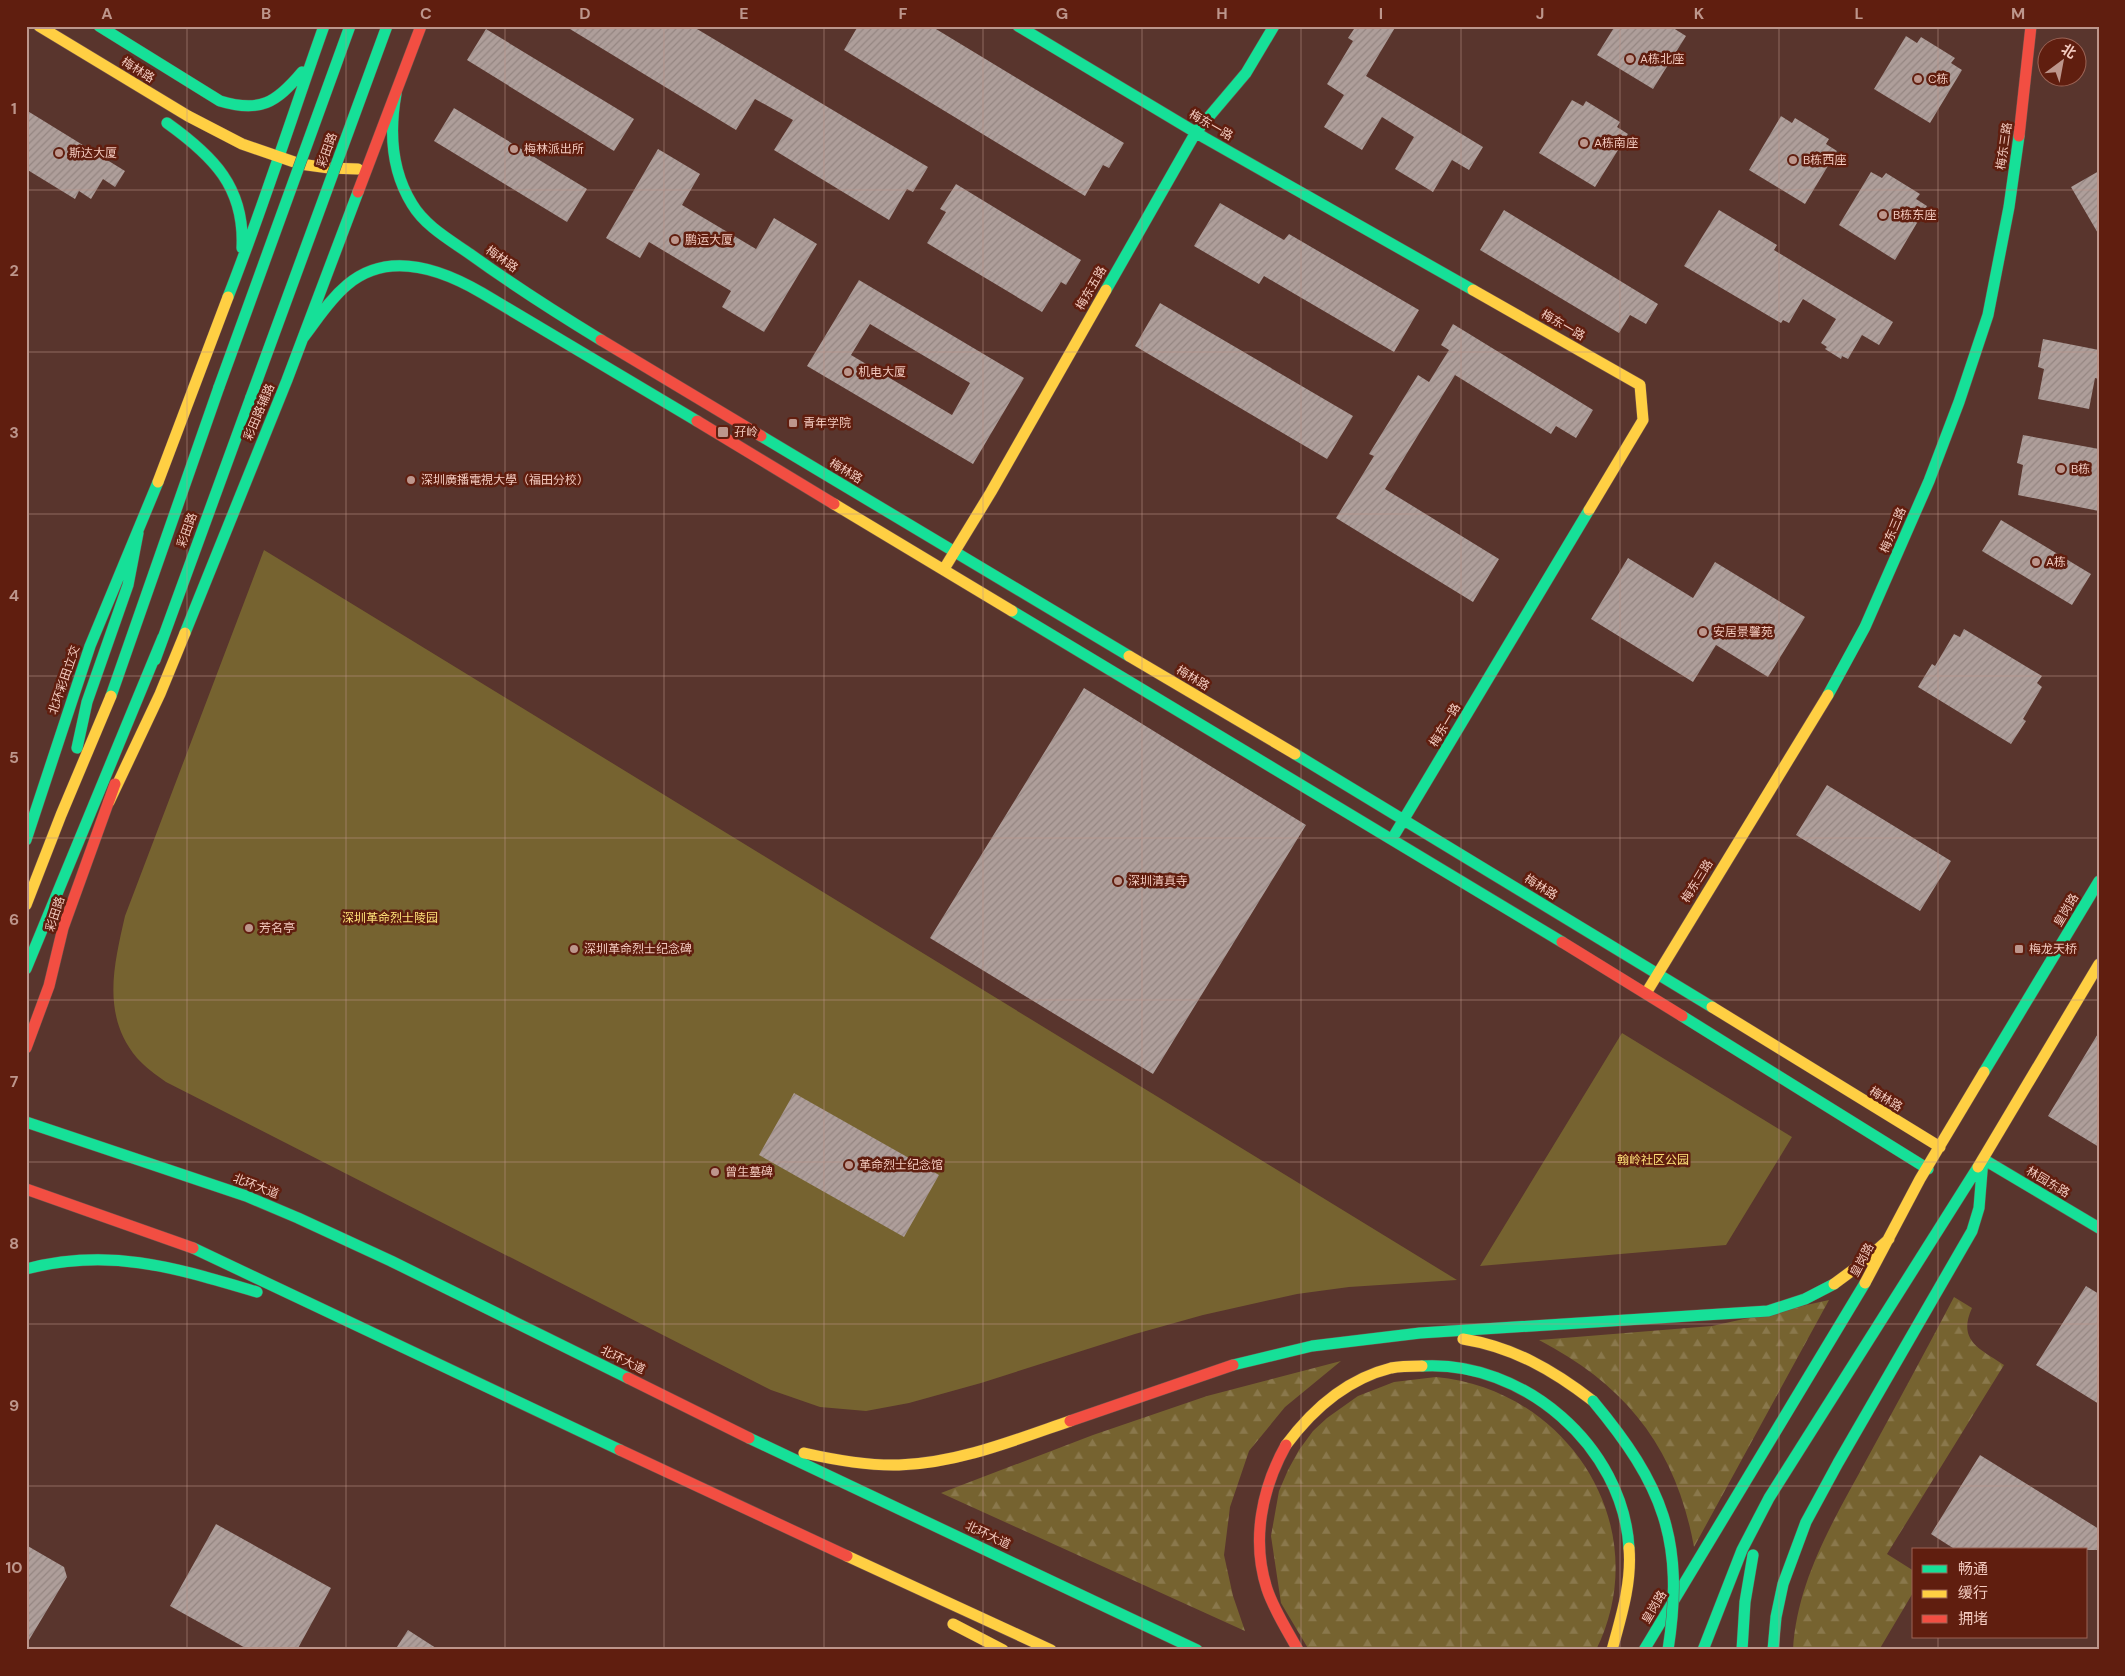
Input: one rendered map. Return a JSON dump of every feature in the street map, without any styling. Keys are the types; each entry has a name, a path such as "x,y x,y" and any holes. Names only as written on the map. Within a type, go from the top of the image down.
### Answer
{"main road":[{"name":"梅林路","path":"40,26 201,125 235,142 319,167 347,170 367,168"},
{"name":"梅林路","path":"99,26 211,95 237,108 256,108 271,103 283,95 311,61"},
{"path":"61,815 87,702 128,585 138,533 259,217 277,156 324,26"},
{"name":"彩田路","path":"26,905 61,815 105,714 350,26"},
{"name":"彩田路","path":"26,1048 49,986 64,928 109,802 163,637 386,26"},
{"name":"彩田路辅路","path":"109,802 160,694 303,338 421,26"},
{"name":"梅东一路","path":"1018,26 1196,132 1640,385 1643,420 1392,840"},
{"name":"梅东五路","path":"943,571 991,492 1196,132 1246,73 1274,26"},
{"name":"梅东三路","path":"1646,994 1827,696 1865,627 1929,481 1959,402 1988,315 2009,207 2018,148 2031,26"},
{"path":"88,56 141,101"},
{"name":"梅林路","path":"396,94 391,122 392,148 403,186 413,206 435,229 533,299 1404,819 1940,1148"},
{"path":"154,113 198,145 217,165 229,182 239,206 243,226 240,266"},
{"path":"259,217 268,206 278,199 305,197 326,209 334,218 340,238"},
{"path":"303,338 334,297 357,277 371,271 392,266 411,265 456,279 522,316 1392,840 1646,994 1928,1169"},
{"path":"522,316 533,299"},
{"name":"北环彩田立交","path":"26,840 80,675 115,580 138,533"},
{"path":"26,969 163,637"},
{"name":"皇岗路","path":"1647,1646 1856,1300 1940,1148 2099,881"},
{"path":"1703,1650 1742,1550 1769,1498 1983,1159 2099,964"},
{"name":"北环大道","path":"26,1122 246,1196 298,1218 390,1260 752,1439 1197,1650"},
{"path":"1774,1650 1774,1624 1784,1582 1800,1533 1972,1231 1979,1208 1983,1159"},
{"name":"林园东路","path":"1983,1159 2099,1228"},
{"path":"26,1189 198,1250 783,1526 1051,1650"},
{"path":"752,1439 805,1453 853,1462 898,1465 933,1462 991,1448 1184,1380 1267,1356 1312,1346 1420,1333 1768,1311 1796,1303 1830,1287 1854,1272 1889,1239"},
{"path":"26,1269 83,1258 117,1259 153,1264 338,1316"},
{"path":"1420,1333 1472,1340 1503,1348 1538,1363 1593,1401 1616,1426 1636,1455 1651,1482 1671,1540 1676,1576 1674,1617 1668,1650"},
{"path":"1298,1650 1278,1616 1264,1580 1259,1544 1262,1507 1272,1473 1284,1445 1303,1421 1330,1398 1367,1376 1396,1367 1431,1364 1468,1369 1504,1380 1535,1395 1568,1421 1592,1448 1610,1478 1622,1505 1629,1541 1629,1574 1622,1616 1612,1650"},
{"path":"1742,1650 1742,1628 1750,1568 1757,1535 1769,1498"},
{"path":"783,1526 868,1578"},
{"path":"944,1619 1003,1650"}],"green space":[{"name":"深圳革命烈士陵园","path":"264,550 1457,1280 1349,1287 1297,1294 1203,1315 1135,1334 981,1383 909,1403 866,1411 820,1407 771,1390 166,1082 137,1058 126,1042 118,1025 113,989 117,953 125,916"},
{"name":"翰岭社区公园","path":"1622,1033 1792,1137 1726,1245 1480,1266"},
{"path":"1954,1297 1972,1308 1968,1319 1967,1329 1969,1336 1979,1349 2004,1365 1887,1554 1912,1570 1912,1594 1879,1650 1793,1650 1802,1598 1820,1550 1843,1503"},
{"path":"1829,1300 1694,1547 1686,1512 1675,1479 1660,1450 1643,1424 1622,1400 1598,1378 1570,1358 1539,1340 1712,1326"},
{"path":"1341,1361 1285,1407 1249,1451 1230,1507 1224,1555 1233,1596 1245,1631 941,1493 1093,1435 1207,1396"},
{"path":"1436,1377 1483,1387 1525,1407 1561,1436 1588,1472 1607,1513 1615,1557 1612,1603 1596,1650 1309,1650 1281,1603 1271,1536 1279,1491 1299,1450 1313,1431 1327,1418 1358,1396 1394,1382"}],"building":[{"path":"565,26 692,26 928,167 913,192 907,189 889,220 774,150 793,120 755,99 736,130"},
{"path":"858,26 931,26 1124,143 1109,168 1103,165 1085,196 844,50"},
{"path":"1356,26 1396,26 1366,76 1483,147 1469,170 1452,160 1433,192 1395,169 1414,137 1382,117 1362,150 1324,127 1344,95 1327,84 1353,41 1348,38"},
{"name":"A栋北座","path":"1615,26 1670,26 1686,36 1653,89 1597,55"},
{"path":"486,29 634,119 614,151 467,60"},
{"name":"C栋","path":"1906,36 1917,43 1921,37 1955,58 1951,63 1962,70 1930,123 1874,89"},
{"name":"A栋南座","path":"1572,100 1583,106 1586,101 1620,122 1617,127 1628,134 1595,187 1539,153"},
{"path":"454,108 587,189 567,222 434,141"},
{"name":"斯达大厦","path":"26,110 125,171 115,187 103,179 91,199 79,191 75,199 26,169"},
{"name":"B栋西座","path":"1781,116 1792,123 1795,118 1829,139 1826,144 1837,151 1805,204 1749,170"},
{"name":"鹏运大厦","path":"658,149 700,174 682,205 756,249 774,218 817,244 764,332 722,307 731,291 649,242 640,258 606,238"},
{"path":"2099,171 2099,235 2071,187"},
{"name":"B栋东座","path":"1871,172 1882,178 1886,173 1920,194 1916,199 1927,206 1895,260 1839,225"},
{"path":"956,184 1081,260 1066,285 1061,282 1042,312 927,243 946,212 940,209"},
{"path":"1220,203 1284,240 1289,234 1419,310 1394,352 1264,276 1259,284 1194,246"},
{"path":"1504,210 1658,304 1646,324 1630,315 1619,333 1480,250"},
{"path":"1719,210 1777,245 1774,250 1893,322 1879,345 1862,335 1848,359 1842,356 1841,359 1825,349 1827,347 1821,343 1836,319 1803,299 1789,323 1783,320 1781,323 1684,266"},
{"name":"机电大厦","path":"859,280 1024,378 973,464 807,366","holes":["870,324 970,383 952,415 851,355"]},
{"path":"1160,303 1353,416 1327,459 1135,346"},
{"path":"1453,324 1593,410 1576,438 1556,426 1551,434 1455,375 1385,489 1499,559 1473,602 1336,518 1374,456 1369,454 1418,375 1429,382 1449,350 1441,345"},
{"path":"2043,339 2099,350 2099,379 2095,378 2089,409 2038,399 2044,369 2038,367"},
{"name":"B栋","path":"2023,435 2099,449 2099,511 2018,495 2023,465 2017,463"},
{"name":"A栋","path":"2001,520 2091,574 2072,605 1982,551"},
{"name":"安居景馨苑","path":"1628,558 1693,598 1715,562 1805,617 1768,677 1716,645 1693,682 1591,619"},
{"path":"1964,629 2042,676 2037,683 2042,687 2023,719 2026,721 2011,744 1918,687 1932,664 1935,666 1954,634 1960,637"},
{"name":"深圳清真寺","path":"1084,688 1306,825 1153,1074 930,938"},
{"path":"1827,785 1951,861 1920,911 1796,835"},
{"path":"2099,1032 2099,1147 2048,1116"},
{"name":"革命烈士纪念馆","path":"794,1093 939,1175 904,1237 759,1155"},
{"path":"2086,1286 2099,1294 2099,1404 2036,1365"},
{"path":"1980,1455 2099,1529 2099,1550 2088,1550 2088,1548 1953,1548 1931,1534"},
{"path":"216,1524 331,1588 297,1650 249,1650 170,1606"},
{"path":"26,1545 64,1567 67,1577 26,1645"},
{"path":"408,1630 439,1650 395,1650"}],"traffic: fast":[{"path":"99,26 220,101 246,106 266,103 284,91 302,72"},
{"path":"228,297 324,26"},
{"path":"219,387 350,26"},
{"path":"251,397 387,26"},
{"path":"1018,26 1205,138 1473,290"},
{"path":"1106,290 1196,132 1246,73 1274,26"},
{"path":"396,94 392,137 396,165 405,191 417,212 446,238 502,277 601,340"},
{"path":"167,123 199,148 223,175 232,190 238,207 242,226 242,248"},
{"path":"1828,695 1865,627 1929,481 1959,402 1988,315 2009,207 2019,136"},
{"path":"185,633 287,380 358,192"},
{"path":"303,338 334,297 363,274 380,268 414,267 432,271 466,284 697,421"},
{"path":"111,696 219,387"},
{"path":"155,660 251,397"},
{"path":"761,436 1129,656"},
{"path":"26,840 90,646 158,482"},
{"path":"1395,834 1589,510"},
{"path":"77,748 87,702 128,585 138,533"},
{"path":"1012,611 1562,942"},
{"path":"26,969 163,637"},
{"path":"1295,754 1712,1007"},
{"path":"1984,1072 2099,881"},
{"path":"1682,1016 1928,1169"},
{"path":"26,1122 246,1196 298,1218 391,1261 628,1378"},
{"path":"1983,1159 2099,1228"},
{"path":"1773,1650 1776,1617 1783,1584 1806,1522 1972,1231 1979,1208 1983,1159"},
{"path":"1703,1650 1742,1550 1769,1498 1978,1167"},
{"path":"193,1248 620,1450"},
{"path":"26,1269 57,1263 115,1260 171,1268 257,1292"},
{"path":"1644,1650 1865,1283"},
{"path":"1233,1365 1312,1346 1420,1333 1768,1311 1805,1299 1834,1284"},
{"path":"1422,1366 1460,1368 1496,1378 1530,1394 1561,1416 1587,1444 1608,1476 1623,1511 1629,1548"},
{"path":"1593,1401 1637,1460 1652,1488 1663,1516 1670,1545 1673,1576 1673,1611 1668,1650"},
{"path":"749,1438 1197,1650"},
{"path":"1742,1650 1745,1602 1753,1555"}],"traffic: slow":[{"path":"39,26 188,116 242,144 300,164 358,169"},
{"path":"944,569 991,492 1106,290"},
{"path":"1473,290 1640,385 1643,420 1589,510"},
{"path":"158,482 228,297"},
{"path":"834,504 1012,611"},
{"path":"109,802 160,694 185,633"},
{"path":"1129,656 1295,754"},
{"path":"1648,990 1828,695"},
{"path":"26,905 111,696"},
{"path":"1978,1167 2099,964"},
{"path":"1712,1007 1940,1147"},
{"path":"1865,1283 1920,1179 1984,1072"},
{"path":"1834,1284 1861,1264 1889,1239"},
{"path":"1463,1339 1499,1348 1532,1361 1563,1379 1593,1401"},
{"path":"1286,1445 1319,1408 1345,1388 1375,1373 1391,1368 1422,1366"},
{"path":"804,1453 863,1463 887,1465 921,1463 965,1455 1007,1443 1070,1421"},
{"path":"1612,1650 1627,1587 1630,1561 1629,1548"},
{"path":"847,1556 1051,1650"},
{"path":"953,1624 1003,1650"}],"traffic: jam":[{"path":"358,192 421,26"},
{"path":"2019,136 2031,26"},
{"path":"601,340 761,436"},
{"path":"697,421 834,504"},
{"path":"26,1048 49,986 63,928 115,784"},
{"path":"1562,942 1682,1016"},
{"path":"26,1189 193,1248"},
{"path":"1070,1421 1233,1365"},
{"path":"628,1378 749,1438"},
{"path":"1286,1445 1265,1497 1260,1533 1260,1552 1262,1571 1270,1597 1298,1650"},
{"path":"620,1450 847,1556"}],"place":[{"name":"A栋北座","path":"1630,59"},
{"name":"C栋","path":"1918,79"},
{"name":"A栋南座","path":"1584,143"},
{"name":"梅林派出所","path":"514,149"},
{"name":"斯达大厦","path":"59,153"},
{"name":"B栋西座","path":"1793,160"},
{"name":"B栋东座","path":"1883,215"},
{"name":"鹏运大厦","path":"675,240"},
{"name":"机电大厦","path":"848,372"},
{"name":"青年学院","path":"793,423"},
{"name":"孖岭","path":"723,432"},
{"name":"B栋","path":"2061,469"},
{"name":"深圳廣播電視大學（福田分校）","path":"411,480"},
{"name":"A栋","path":"2036,562"},
{"name":"安居景馨苑","path":"1703,632"},
{"name":"深圳清真寺","path":"1118,881"},
{"name":"芳名亭","path":"249,928"},
{"name":"深圳革命烈士纪念碑","path":"574,949"},
{"name":"梅龙天桥","path":"2019,949"},
{"name":"革命烈士纪念馆","path":"849,1165"},
{"name":"曾生墓碑","path":"715,1172"}]}
